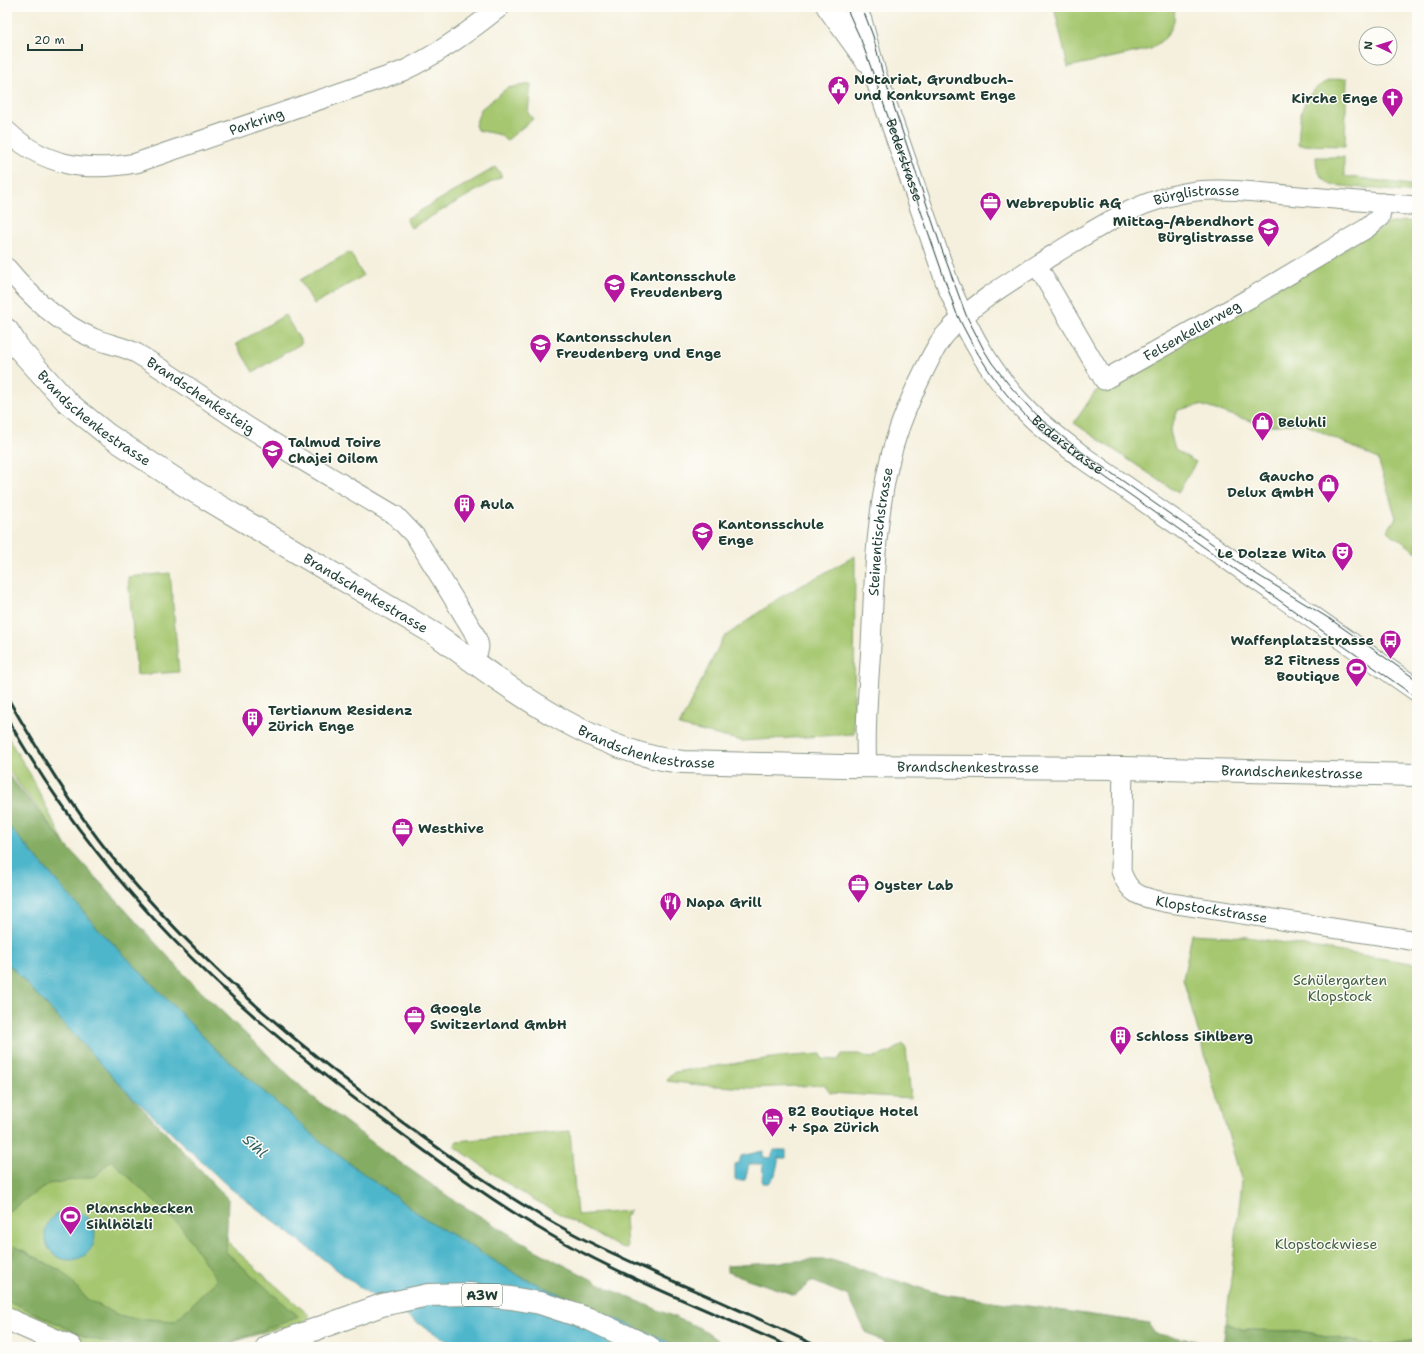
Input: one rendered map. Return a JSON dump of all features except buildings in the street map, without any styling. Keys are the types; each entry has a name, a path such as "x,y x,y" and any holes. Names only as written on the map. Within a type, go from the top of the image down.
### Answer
{"main road":[{"name":"Bederstrasse","path":"830,7 875,74"},
{"name":"Bederstrasse","path":"855,7 861,22 875,74 948,285 962,318 980,352 1008,391 1035,419 1057,438 1417,690"},
{"name":"Brandschenkestrasse","path":"7,330 20,350 67,402 108,435 192,490 438,636 525,697 581,730 629,751 666,760 683,762 842,766 1123,768 1417,775"},
{"name":"A3W","path":"267,1347 382,1304 428,1295 468,1294 512,1298 540,1303 589,1319 649,1347"},
{"path":"7,1319 71,1347"}],"street":[{"name":"Parkring","path":"7,131 42,156 64,164 93,168 118,167 136,163 403,71 418,64 444,47 490,10"},
{"name":"Bürglistrasse","path":"962,318 987,298 1037,265 1120,214 1167,197 1196,191 1228,190 1417,206"},
{"name":"Felsenkellerweg","path":"1037,265 1104,380 1250,298 1367,228 1380,217 1382,203"},
{"name":"Brandschenkesteig","path":"7,268 21,285 44,307 69,326 93,339 134,352 245,424 396,516 416,537 472,629 480,648 474,662"},
{"name":"Steinentischstrasse","path":"867,766 866,738 874,589 882,497 888,465 899,430 914,391 938,343 962,318"},
{"name":"Klopstockstrasse","path":"1123,768 1122,871 1128,886 1138,895 1144,898 1164,902 1417,941"}],"green space":[{"path":"1054,7 1175,7 1174,21 1171,29 1166,37 1151,49 1068,67"},
{"path":"1347,78 1345,146 1298,145 1299,125 1303,108 1311,93 1318,86 1328,81"},
{"path":"531,84 528,113 533,119 506,141 501,135 477,130 475,125 481,109 507,88"},
{"path":"1316,157 1344,157 1344,176 1417,186 1417,193 1331,185 1319,173"},
{"path":"496,167 502,176 411,228 406,219"},
{"path":"1403,221 1417,222 1417,552 1387,531 1396,518 1378,459 1303,423 1266,426 1200,405 1178,410 1170,431 1175,450 1196,462 1178,493 1074,423 1095,392 1102,387 1388,224"},
{"path":"350,252 363,276 314,304 300,280"},
{"path":"285,315 302,343 253,372 236,344"},
{"path":"855,556 854,734 742,741 679,726 723,638 779,598"},
{"path":"170,573 179,672 137,675 128,577"},
{"path":"7,736 30,774 64,843 7,769"},
{"path":"7,773 64,843 194,985 310,1095 385,1152 452,1199 535,1250 612,1290 700,1328 727,1347 679,1347 521,1277 424,1218 327,1147 216,1050 93,923 7,824"},
{"name":"Klopstockwiese","path":"1192,934 1248,937 1417,964 1417,1340 1378,1346 1300,1331 1244,1330 1226,1323 1242,1182 1183,979"},
{"path":"7,962 228,1199 226,1252 299,1317 220,1346 126,1347 85,1337 7,1300 7,1270 15,1246 63,1272 87,1299 122,1317 175,1321 217,1280 182,1228 111,1160 96,1176 49,1184 7,1212"},
{"path":"903,1044 906,1049 911,1098 830,1093 824,1085 751,1088 699,1085 667,1081 669,1076 675,1072 779,1057 821,1054 822,1059 838,1060 842,1054 859,1054 871,1058 891,1052"},
{"path":"102,1116 218,1220 231,1246 310,1316 303,1325 291,1329 281,1327 233,1342 234,1347 93,1347 7,1312 7,1211"},
{"path":"570,1131 577,1215 630,1211 625,1217 627,1248 619,1247 515,1189 454,1146 457,1141"},
{"path":"810,1260 831,1260 930,1291 949,1295 1150,1323 1153,1333 1223,1346 1226,1323 1244,1330 1300,1331 1378,1346 1417,1340 1417,1347 891,1347 866,1332 848,1296 812,1281 795,1295 727,1272 727,1266"}],"water":[{"name":"Sihl","path":"7,824 93,923 216,1050 327,1147 424,1218 521,1277 679,1347 457,1347 362,1289 230,1188 124,1089 7,962"},
{"path":"774,1150 786,1150 786,1158 779,1158 775,1175 769,1183 762,1183 763,1164 749,1164 745,1180 735,1180 735,1164 739,1163 741,1156 763,1151 763,1157 771,1158"},
{"name":"Planschbecken Sihlhölzli","path":"70,1210 79,1212 90,1221 95,1235 93,1244 84,1255 70,1260 61,1258 50,1249 45,1235 47,1226 56,1215"}],"tram line":[{"path":"846,7 869,62 956,312 970,341 1006,394 1034,424 1047,435 1417,698"},
{"path":"862,7 873,36 882,71 942,250 966,315 992,363 1010,386 1037,416 1083,453 1248,569 1330,619 1417,680"}],"railway":[{"path":"7,697 44,759 83,819 144,895 177,931 248,999 324,1062 443,1152 550,1221 609,1252 819,1347"},
{"path":"7,718 44,779 84,836 128,890 174,941 224,989 330,1080 451,1170 538,1228 617,1270 790,1347"}],"place":[{"name":"Notariat, Grundbuch- und Konkursamt Enge","path":"839,106"},
{"name":"Kirche Enge","path":"1393,118"},
{"name":"Webrepublic AG","path":"991,222"},
{"name":"Mittag-/Abendhort Bürglistrasse","path":"1269,248"},
{"name":"Kantonsschule Freudenberg","path":"614,304"},
{"name":"Kantonsschulen Freudenberg und Enge","path":"540,364"},
{"name":"Beluhli","path":"1263,442"},
{"name":"Talmud Toire Chajei Oilom","path":"273,470"},
{"name":"Gaucho Delux GmbH","path":"1329,504"},
{"name":"Aula","path":"465,524"},
{"name":"Kantonsschule Enge","path":"702,552"},
{"name":"Le Dolzze Wita","path":"1342,572"},
{"name":"Waffenplatzstrasse","path":"1390,660"},
{"name":"82 Fitness Boutique","path":"1356,688"},
{"name":"Tertianum Residenz Zürich Enge","path":"253,738"},
{"name":"Westhive","path":"402,848"},
{"name":"Oyster Lab","path":"858,904"},
{"name":"Napa Grill","path":"670,922"},
{"name":"Google Switzerland GmbH","path":"414,1036"},
{"name":"Schloss Sihlberg","path":"1120,1056"},
{"name":"B2 Boutique Hotel + Spa Zürich","path":"773,1138"},
{"name":"Planschbecken Sihlhölzli","path":"70,1236"}],"park label":[{"name":"Schülergarten Klopstock","path":"1340,988"}]}
